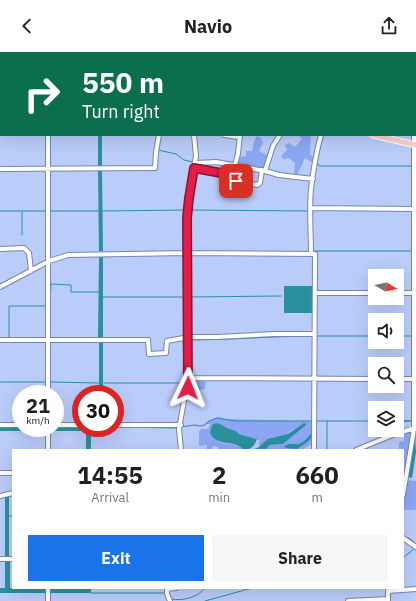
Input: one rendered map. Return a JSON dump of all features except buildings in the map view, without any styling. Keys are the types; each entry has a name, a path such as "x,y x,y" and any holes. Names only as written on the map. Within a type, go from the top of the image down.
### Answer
{"main road":[{"path":"378,136 415,144"}],"street":[{"path":"48,136 48,385"},
{"path":"0,168 155,168 159,136"},
{"path":"181,449 180,427 188,378 187,210 196,163 194,136"},
{"path":"232,175 236,165 240,145 239,136"},
{"path":"194,168 232,175 238,182 257,185 260,183 272,146 278,136"},
{"path":"314,449 315,254 312,254 311,190 315,158 321,136"},
{"path":"404,490 415,429 415,144"},
{"path":"196,163 216,162 264,170 279,175 313,179"},
{"path":"311,208 415,209"},
{"path":"0,249 24,248 30,253 31,271"},
{"path":"0,287 49,261 68,255 187,253 312,254"},
{"path":"315,293 368,293"},
{"path":"404,293 415,293"},
{"path":"0,340 148,340 148,353 166,354 167,341 274,334 314,335"},
{"path":"188,378 368,379"},
{"path":"404,379 415,379"},
{"path":"0,425 12,425"},
{"path":"124,425 180,427"},
{"path":"358,449 395,434 415,429"},
{"path":"48,437 48,449"},
{"path":"0,473 12,473"},
{"path":"0,496 9,494"},
{"path":"404,539 416,547"},
{"path":"0,559 9,559"},
{"path":"348,601 388,600 388,591 416,589"},
{"path":"48,590 48,601"},
{"path":"167,591 170,601"}],"shaded area":[{"path":"98,136 102,136 102,166 98,167"},
{"path":"257,136 261,138 263,143 259,151 269,156 264,169 238,164 240,157 246,156 246,151 252,151"},
{"path":"299,136 311,136 310,154 313,157 313,163 305,158 297,175 294,174 295,163 289,158 283,159 281,156 287,150 285,145 289,143 295,147 302,139"},
{"path":"98,170 102,170 103,251 99,251"},
{"path":"99,256 103,256 103,338 98,338"},
{"path":"284,286 313,286 312,313 284,313"},
{"path":"99,341 103,341 103,385 99,385"},
{"path":"190,379 206,379 205,389 189,392"},
{"path":"218,417 226,419 313,421 313,443 304,449 266,449 270,445 283,444 305,426 292,430 288,434 267,439 259,447 259,440 239,434 236,431 224,426 212,437 220,442 239,446 243,449 219,449 218,447 213,446 212,449 207,449 207,445 199,446 199,432 201,429 208,429 210,424 204,424"},
{"path":"216,423 220,424 236,431 239,434 257,439 252,447 243,449 236,445 221,442 213,437 210,433 212,425"},
{"path":"304,423 306,424 283,444 270,445 266,449 254,449 259,447 267,439 288,434"},
{"path":"0,426 12,427 12,431 0,431"},
{"path":"64,426 72,426 72,431 64,431"},
{"path":"415,430 416,452 412,478 408,477"},
{"path":"412,432 405,480 416,481 416,510 404,510 404,449 399,449 399,442 404,441 404,434"},
{"path":"312,433 310,440 297,449 286,448 284,446 301,443"},
{"path":"86,437 91,437 91,449 86,449"},
{"path":"9,496 9,556 5,556 5,497"},
{"path":"5,560 10,560 10,588 45,589 45,593 0,593 0,588 5,588"},
{"path":"50,589 91,589 91,593 50,593"}],"waterway":[{"path":"319,153 323,136"},
{"path":"158,150 176,154 184,160 193,162"},
{"path":"317,160 318,165 320,166 411,166"},
{"path":"103,211 185,210"},
{"path":"189,210 309,211"},
{"path":"0,211 46,211"},
{"path":"50,211 98,211"},
{"path":"22,212 22,235"},
{"path":"315,251 412,251"},
{"path":"50,305 51,284 71,285 71,292 99,292"},
{"path":"189,297 281,296"},
{"path":"103,297 185,297"},
{"path":"0,338 9,338 9,306 46,306"},
{"path":"190,340 313,336"},
{"path":"316,336 368,336"},
{"path":"404,336 411,336"},
{"path":"104,383 185,383 185,341"},
{"path":"0,382 46,382"},
{"path":"50,382 99,383"},
{"path":"180,427 205,425 209,421 217,418 235,421 312,421"},
{"path":"316,421 368,421"},
{"path":"327,421 327,449"},
{"path":"397,421 412,421 397,421"},
{"path":"124,427 177,428"},
{"path":"405,539 409,538 416,544"},
{"path":"404,557 415,548"},
{"path":"169,593 171,599 180,600 194,596 204,589"},
{"path":"205,601 248,589"},
{"path":"91,593 166,593"}],"route":[{"path":"188,388 187,218 194,168 232,175 236,181"}]}
